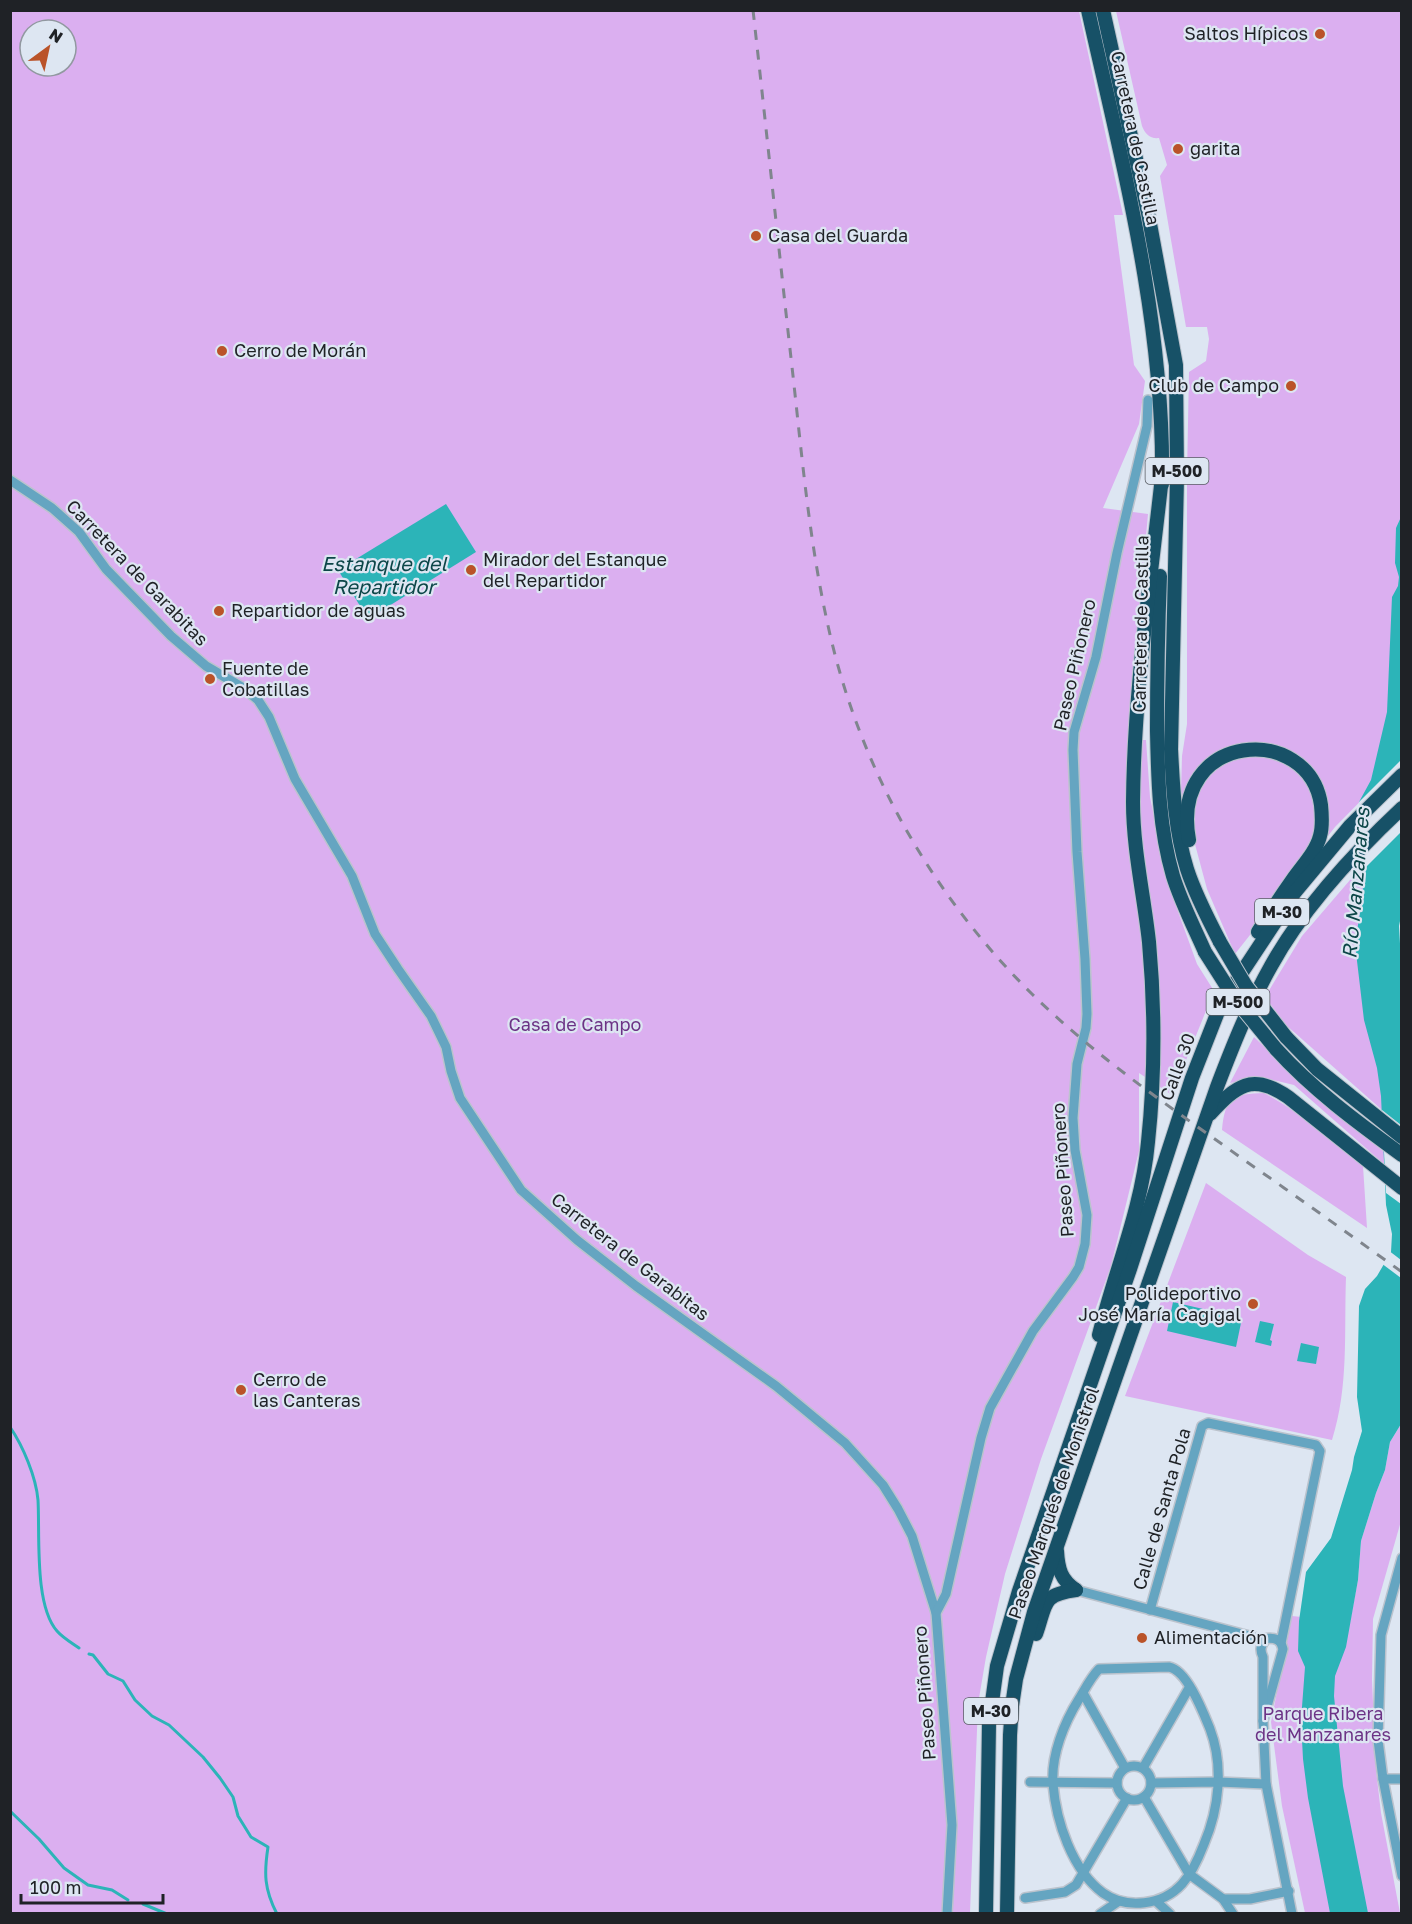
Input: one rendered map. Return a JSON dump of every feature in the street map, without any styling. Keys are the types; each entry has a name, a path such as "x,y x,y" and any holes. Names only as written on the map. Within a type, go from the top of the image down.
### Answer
{"highway":[{"name":"Carretera de Castilla","path":"1088,10 1134,215 1150,315 1161,418 1162,477 1157,690 1160,804 1164,835 1174,877 1205,952 1235,999 1287,1061 1363,1126 1401,1155"},
{"name":"Carretera de Castilla","path":"1103,10 1148,213 1176,365 1177,478 1171,749 1173,790 1182,849 1188,871 1217,937 1246,986 1286,1037 1317,1069 1401,1137"},
{"path":"1077,1421 1103,1319 1135,1216 1144,1180 1148,1142 1153,1061 1151,971 1133,804 1139,693 1162,477"},
{"path":"1217,937 1195,870 1187,829 1189,803 1194,786 1213,762 1237,752 1270,751 1295,762 1314,783 1320,797 1322,812 1319,839 1311,855 1274,905 1253,940 1221,1004"},
{"name":"Calle 30","path":"1077,1421 1130,1269 1192,1078 1221,1004 1295,892 1350,826 1401,775"},
{"name":"M-30","path":"1207,1118 1244,1018 1272,964 1305,915 1340,872 1401,808"},
{"path":"1207,1118 1226,1097 1243,1085 1253,1083 1272,1087 1293,1101 1401,1188"},
{"name":"Paseo Marqués de Monistrol","path":"1007,1914 1010,1735 1016,1679 1034,1612 1207,1118"},
{"name":"Paseo Marqués de Monistrol","path":"986,1914 989,1724 997,1666 1019,1591 1077,1421"},
{"path":"1057,1548 1058,1568 1065,1583 1076,1590"},
{"path":"1016,1679 1028,1658 1048,1598 1058,1593 1076,1590"}],"street":[{"name":"Paseo Piñonero","path":"947,1914 952,1825 936,1613 946,1594 981,1438 990,1408 1033,1331 1073,1277 1085,1244 1087,1215 1075,1150 1073,1118 1077,1064 1087,1014 1076,818 1074,732 1096,657 1117,553 1147,426 1148,400"},
{"name":"Carretera de Garabitas","path":"10,480 52,508 79,532 106,568 171,636 206,666 245,689 258,700 269,717 295,779 352,876 375,934 432,1016 446,1047 460,1098 521,1190 577,1240 636,1286 776,1386 851,1450 883,1485 898,1509 912,1536 936,1613"},
{"name":"Calle de Santa Pola","path":"1150,1610 1202,1426 1208,1423 1316,1445 1320,1450 1281,1643"},
{"path":"1401,1558 1381,1635 1378,1740 1401,1876"},
{"path":"1076,1590 1264,1640 1277,1639 1283,1649 1263,1721"},
{"path":"1264,1640 1261,1646 1266,1784 1292,1914"},
{"path":"1263,1657 1275,1660 1279,1657"},
{"path":"1106,1667 1172,1667 1183,1675 1190,1688 1202,1709 1211,1733 1217,1760 1216,1808 1211,1829 1189,1874 1182,1884 1170,1894 1156,1901 1136,1904 1119,1901 1103,1893 1085,1873 1071,1852 1059,1822 1053,1783 1059,1742 1068,1717 1097,1670 1106,1667"},
{"path":"1143,1768 1190,1688"},
{"path":"1083,1693 1125,1768"},
{"path":"1134,1766 1143,1768 1149,1774 1150,1788 1144,1797 1136,1800 1127,1798 1120,1792 1117,1783 1119,1774 1125,1768 1134,1766"},
{"path":"1383,1779 1401,1779"},
{"path":"1030,1782 1117,1783"},
{"path":"1151,1783 1266,1784"},
{"path":"1144,1797 1189,1874 1223,1899 1233,1914"},
{"path":"1025,1898 1065,1892 1076,1885 1127,1798"},
{"path":"1223,1899 1250,1899 1289,1891"},
{"path":"1100,1914 1119,1901"},
{"path":"1156,1901 1170,1914"}],"green space":[{"name":"Casa de Campo","path":"11,11 1079,11 1123,215 1114,215 1134,365 1145,381 1139,424 1103,508 1148,514 1133,679 1130,740 1146,740 1150,797 1168,884 1197,964 1214,991 1172,1095 1139,1073 1139,1151 1111,1266 1041,1459 1005,1574 978,1704 970,1913 11,1914"},
{"name":"Club de Campo","path":"1116,11 1401,11 1401,760 1335,827 1235,954 1207,889 1181,792 1182,756 1187,724 1189,372 1206,361 1209,339 1207,327 1186,327 1160,176 1167,165 1159,138 1148,135 1142,126"},
{"path":"1362,871 1396,931 1402,1010 1401,1125 1286,1025 1265,997 1302,936 1350,880"},
{"path":"1254,1037 1384,1152 1384,1164 1294,1085 1260,1077 1230,1083"},
{"path":"1264,1093 1303,1118 1363,1166 1367,1228 1222,1130 1225,1110 1232,1100 1238,1096"},
{"name":"Polideportivo José María Cagigal","path":"1206,1183 1308,1255 1346,1277 1343,1380 1332,1440 1125,1396"},
{"name":"Parque Ribera del Manzanares","path":"1401,1424 1401,1521 1373,1619 1372,1680 1376,1770 1381,1813 1400,1913 1305,1913 1282,1806 1271,1722 1292,1616 1350,1622 1358,1580 1361,1541 1385,1470 1390,1442"}],"water":[{"path":"1401,503 1402,911 1399,926 1402,979 1401,1424 1390,1442 1385,1470 1361,1541 1358,1580 1346,1647 1335,1676 1334,1696 1343,1786 1368,1913 1330,1913 1308,1798 1303,1759 1301,1720 1305,1667 1298,1651 1299,1621 1306,1572 1331,1538 1362,1431 1357,1397 1359,1306 1365,1289 1377,1276 1391,1252 1392,1234 1386,1205 1381,1096 1377,1068 1364,1020 1355,944 1363,893 1359,802 1371,780 1387,712 1392,597 1398,586 1399,577 1395,563 1396,528 1401,517"},
{"name":"Estanque del Repartidor","path":"446,504 476,552 368,619 338,570"},
{"path":"1173,1302 1242,1318 1236,1347 1167,1331"},
{"path":"1260,1321 1274,1324 1270,1340 1272,1341 1271,1346 1255,1342"},
{"path":"1301,1343 1319,1347 1316,1364 1297,1361"}],"pier":[{"path":"1401,760 1401,832 1362,871 1359,802"},
{"path":"1382,1110 1401,1125 1401,1204 1386,1193"},
{"path":"1388,1250 1401,1260 1401,1278 1381,1263"}],"waterway":[{"path":"10,1427 20,1443 37,1491 41,1587 45,1604 57,1631 79,1648"},
{"path":"89,1654 93,1655 108,1674 123,1681 135,1700 152,1716 169,1725 203,1757 220,1778 233,1797 238,1816 251,1837 268,1847 266,1881 277,1914"},
{"path":"10,1811 64,1868 88,1885 112,1890 128,1900"},
{"path":"143,1904 167,1914"}],"railway":[{"path":"753,10 802,457 820,588 840,674 857,725 878,775 902,822 930,869 961,913 995,955 1057,1017 1109,1061 1164,1102 1402,1272"}],"place":[{"name":"Saltos Hípicos","path":"1320,34"},
{"name":"garita","path":"1178,149"},
{"name":"Casa del Guarda","path":"756,236"},
{"name":"Cerro de Morán","path":"222,351"},
{"name":"Club de Campo","path":"1291,386"},
{"name":"Mirador del Estanque del Repartidor","path":"471,570"},
{"name":"Repartidor de aguas","path":"219,611"},
{"name":"Fuente de Cobatillas","path":"210,679"},
{"name":"Polideportivo José María Cagigal","path":"1253,1304"},
{"name":"Cerro de las Canteras","path":"241,1390"},
{"name":"Alimentación","path":"1142,1638"}],"water label":[{"name":"Río Manzanares","path":"1356,883"}]}
